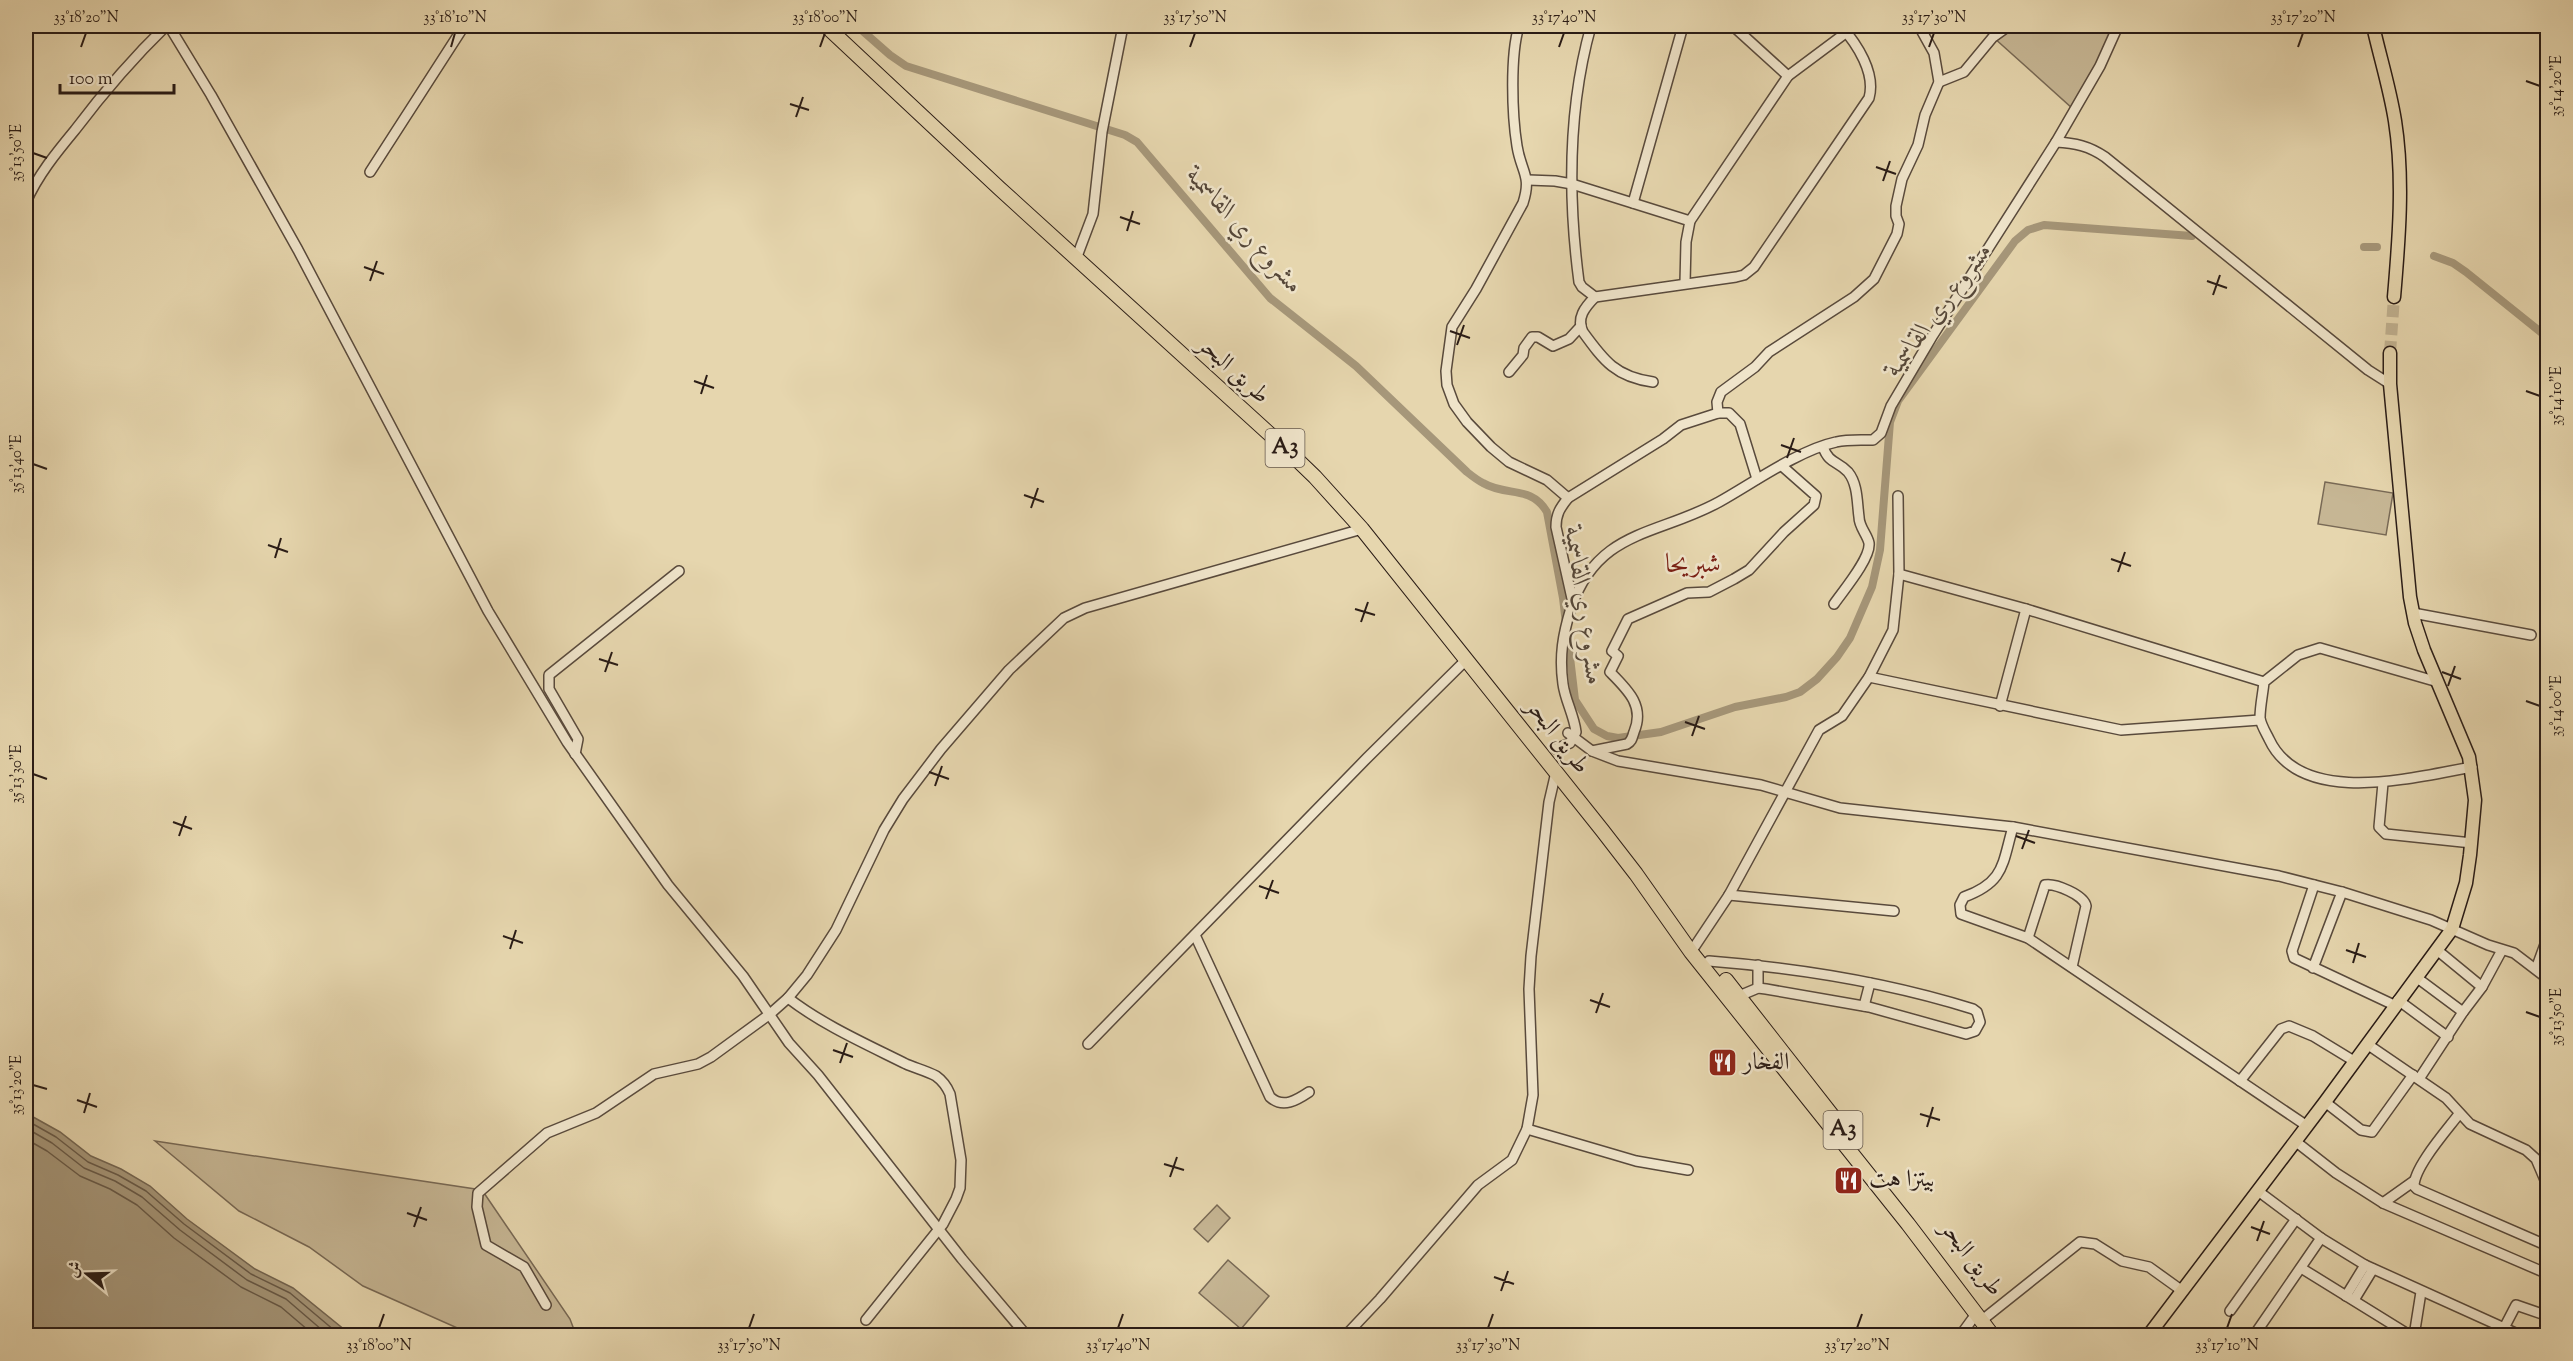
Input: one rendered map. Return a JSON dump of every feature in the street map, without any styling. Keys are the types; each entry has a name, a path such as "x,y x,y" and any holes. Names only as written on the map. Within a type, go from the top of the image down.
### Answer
{"highway":[{"name":"طريق البحر","path":"826,26 1076,259 1293,456 1362,529 1630,865 1678,931 1732,991"},
{"name":"طريق البحر","path":"1693,949 1709,962 1732,991 1756,1027 1981,1316 1993,1335"},
{"name":"طريق البحر","path":"1981,1316 2001,1335"}],"main road":[{"path":"2373,26 2395,120 2398,158 2398,246 2394,297"},
{"path":"2155,1333 2181,1290 2307,1126 2452,929 2466,883 2475,800 2472,767 2424,650 2413,613 2390,384 2390,353"}],"street":[{"path":"26,202 36,181 93,107 139,52 167,26 211,94 298,250 488,611 575,754 668,885 731,961 789,1043 849,1113 1026,1335"},
{"path":"370,172 464,26"},
{"path":"1076,259 1093,214 1102,132 1123,26"},
{"path":"1519,26 1514,70 1515,129 1517,148 1528,180 1523,203 1476,290 1452,327 1446,371 1447,385 1454,404 1467,422 1491,447 1509,462 1547,480 1568,498"},
{"path":"1592,26 1577,106 1572,184 1572,231 1579,282 1595,297"},
{"path":"1633,203 1683,26"},
{"path":"1733,26 1788,76"},
{"path":"1685,283 1686,242 1690,221 1788,76 1844,28 1856,26"},
{"path":"1718,413 1717,402 1721,392 1755,367 1769,352 1854,297 1874,279 1897,234 1899,224 1896,206 1902,179 1918,146 1925,115 1939,82 1934,53 1920,26"},
{"path":"1545,758 1571,736 1575,726 1563,683 1561,655 1564,626 1586,574 1606,552 1620,543 1710,507 1782,466 1835,442 1873,440 1878,437 1891,406 1927,345 2056,142 2100,66 2118,26"},
{"path":"1939,82 1964,72 1994,37 2007,27"},
{"path":"1653,382 1638,380 1615,370 1597,351 1581,326 1581,316 1595,297 1736,277 1749,271 1869,98 1872,88 1871,78 1844,28"},
{"path":"2056,142 2091,147 2105,157 2197,234 2368,370 2390,384"},
{"path":"1528,180 1572,184 1690,221"},
{"path":"1509,372 1523,355 1524,348 1532,337 1538,337 1553,346 1569,339 1581,326"},
{"path":"1573,603 1556,527 1556,517 1568,498 1663,439 1681,424 1718,413 1729,413 1740,424 1757,479"},
{"path":"1823,447 1828,459 1850,476 1856,493 1860,525 1869,544 1852,581 1834,603"},
{"path":"1592,751 1625,746 1632,739 1639,718 1635,700 1610,672 1618,656 1612,651 1625,623 1635,614 1687,593 1709,592 1749,570 1784,532 1814,505 1816,496 1782,466"},
{"path":"1693,949 1729,895 1819,730 1842,716 1869,677 1893,630 1899,574 1898,496"},
{"path":"546,1305 525,1267 486,1245 477,1207 478,1193 547,1133 596,1113 654,1074 704,1061 728,1047 788,998 807,975 836,930 884,830 903,799 941,749 1009,670 1064,618 1085,608 1362,529"},
{"path":"575,754 578,739 549,689 549,675 679,571"},
{"path":"1899,574 2026,609 2264,682"},
{"path":"2000,706 2026,609"},
{"path":"2413,613 2530,635"},
{"path":"2438,682 2320,648 2298,655 2264,682 2260,720 2275,753 2290,766 2337,782 2383,783 2472,767"},
{"path":"1088,1044 1367,758 1466,660"},
{"path":"1869,677 2121,730 2260,720"},
{"path":"1571,736 1592,751 1628,763 1761,784 1840,808 2013,827 2279,876 2342,892 2452,929 2514,953 2547,979"},
{"path":"1345,1335 1380,1299 1478,1185 1512,1160 1527,1129 1533,1095 1529,989 1531,956 1549,802 1556,772"},
{"path":"2383,783 2379,827 2386,834 2472,843"},
{"path":"2013,827 1999,874 1988,886 1964,897 1959,910 1961,914 2028,938 2307,1126"},
{"path":"2028,938 2045,885 2053,885 2082,898 2086,901 2086,906 2072,967"},
{"path":"2314,885 2292,951 2294,958 2396,1003 2448,1037"},
{"path":"2313,968 2342,892"},
{"path":"1729,895 1894,911"},
{"path":"1196,935 1270,1097 1284,1104 1309,1092"},
{"path":"2536,969 2547,936"},
{"path":"2437,950 2482,987"},
{"path":"2325,1102 2361,1130 2372,1132 2448,1037 2482,987 2502,950"},
{"path":"1709,962 1758,965 1870,983 1972,1009 1979,1017 1978,1027 1966,1034 1864,1006 1758,988 1732,991"},
{"path":"1758,965 1758,988"},
{"path":"2416,977 2463,1012"},
{"path":"1864,1006 1870,983"},
{"path":"788,998 825,1022 909,1065 935,1075 947,1087 950,1094 960,1142 960,1188 952,1208 939,1228 866,1320"},
{"path":"2240,1081 2282,1029 2289,1026 2313,1036 2354,1061"},
{"path":"2367,1044 2446,1098 2458,1114 2470,1124 2526,1150 2536,1159 2547,1187"},
{"path":"2383,1203 2414,1181 2458,1114"},
{"path":"1527,1129 1636,1161 1688,1170"},
{"path":"2295,1141 2336,1173 2383,1203 2547,1274"},
{"path":"2414,1181 2417,1189 2547,1246"},
{"path":"2258,1191 2321,1238 2369,1267 2522,1335"},
{"path":"2230,1311 2296,1219"},
{"path":"2255,1335 2321,1238"},
{"path":"1960,1335 1981,1316 2080,1242 2095,1244 2122,1261 2149,1267 2181,1290"},
{"path":"2350,1298 2369,1267"},
{"path":"2301,1268 2413,1335 2421,1292"},
{"path":"2504,1328 2516,1305 2547,1316"}],"shaded area":[{"path":"2003,26 2118,26 2072,108 1993,37"},
{"path":"2325,482 2393,493 2386,535 2318,524"},
{"path":"155,1141 482,1190 570,1319 576,1335 473,1335 363,1286 309,1247 239,1211"},
{"path":"1217,1205 1230,1218 1208,1242 1194,1229"},
{"path":"1228,1260 1269,1296 1241,1329 1199,1293"}],"water":[{"path":"26,1113 60,1132 91,1156 121,1169 150,1186 187,1219 255,1269 293,1288 351,1335 26,1335"}],"waterway":[{"name":"مشروع ري القاسمية","path":"857,26 906,66 1125,135 1137,142 1270,298 1356,366 1467,472 1492,487 1526,495 1541,504 1547,512 1563,598 1575,700 1594,729 1607,736 1618,738 1661,732 1735,707 1800,692 1817,679 1837,657 1850,638 1872,587 1880,550 1890,422 1898,401 2015,241 2028,230 2044,225 2192,236"},
{"name":"مشروع ري القاسمية","path":"2364,247 2377,247"},
{"name":"مشروع ري القاسمية","path":"2434,256 2453,263 2466,272 2548,338"}],"tunnel":[{"path":"2390,353 2394,297"}],"place":[{"name":"الفخار","path":"1722,1063"},
{"name":"بيتزا هت","path":"1848,1180"}],"district":[{"name":"شبريحا","path":"1693,565"}]}
